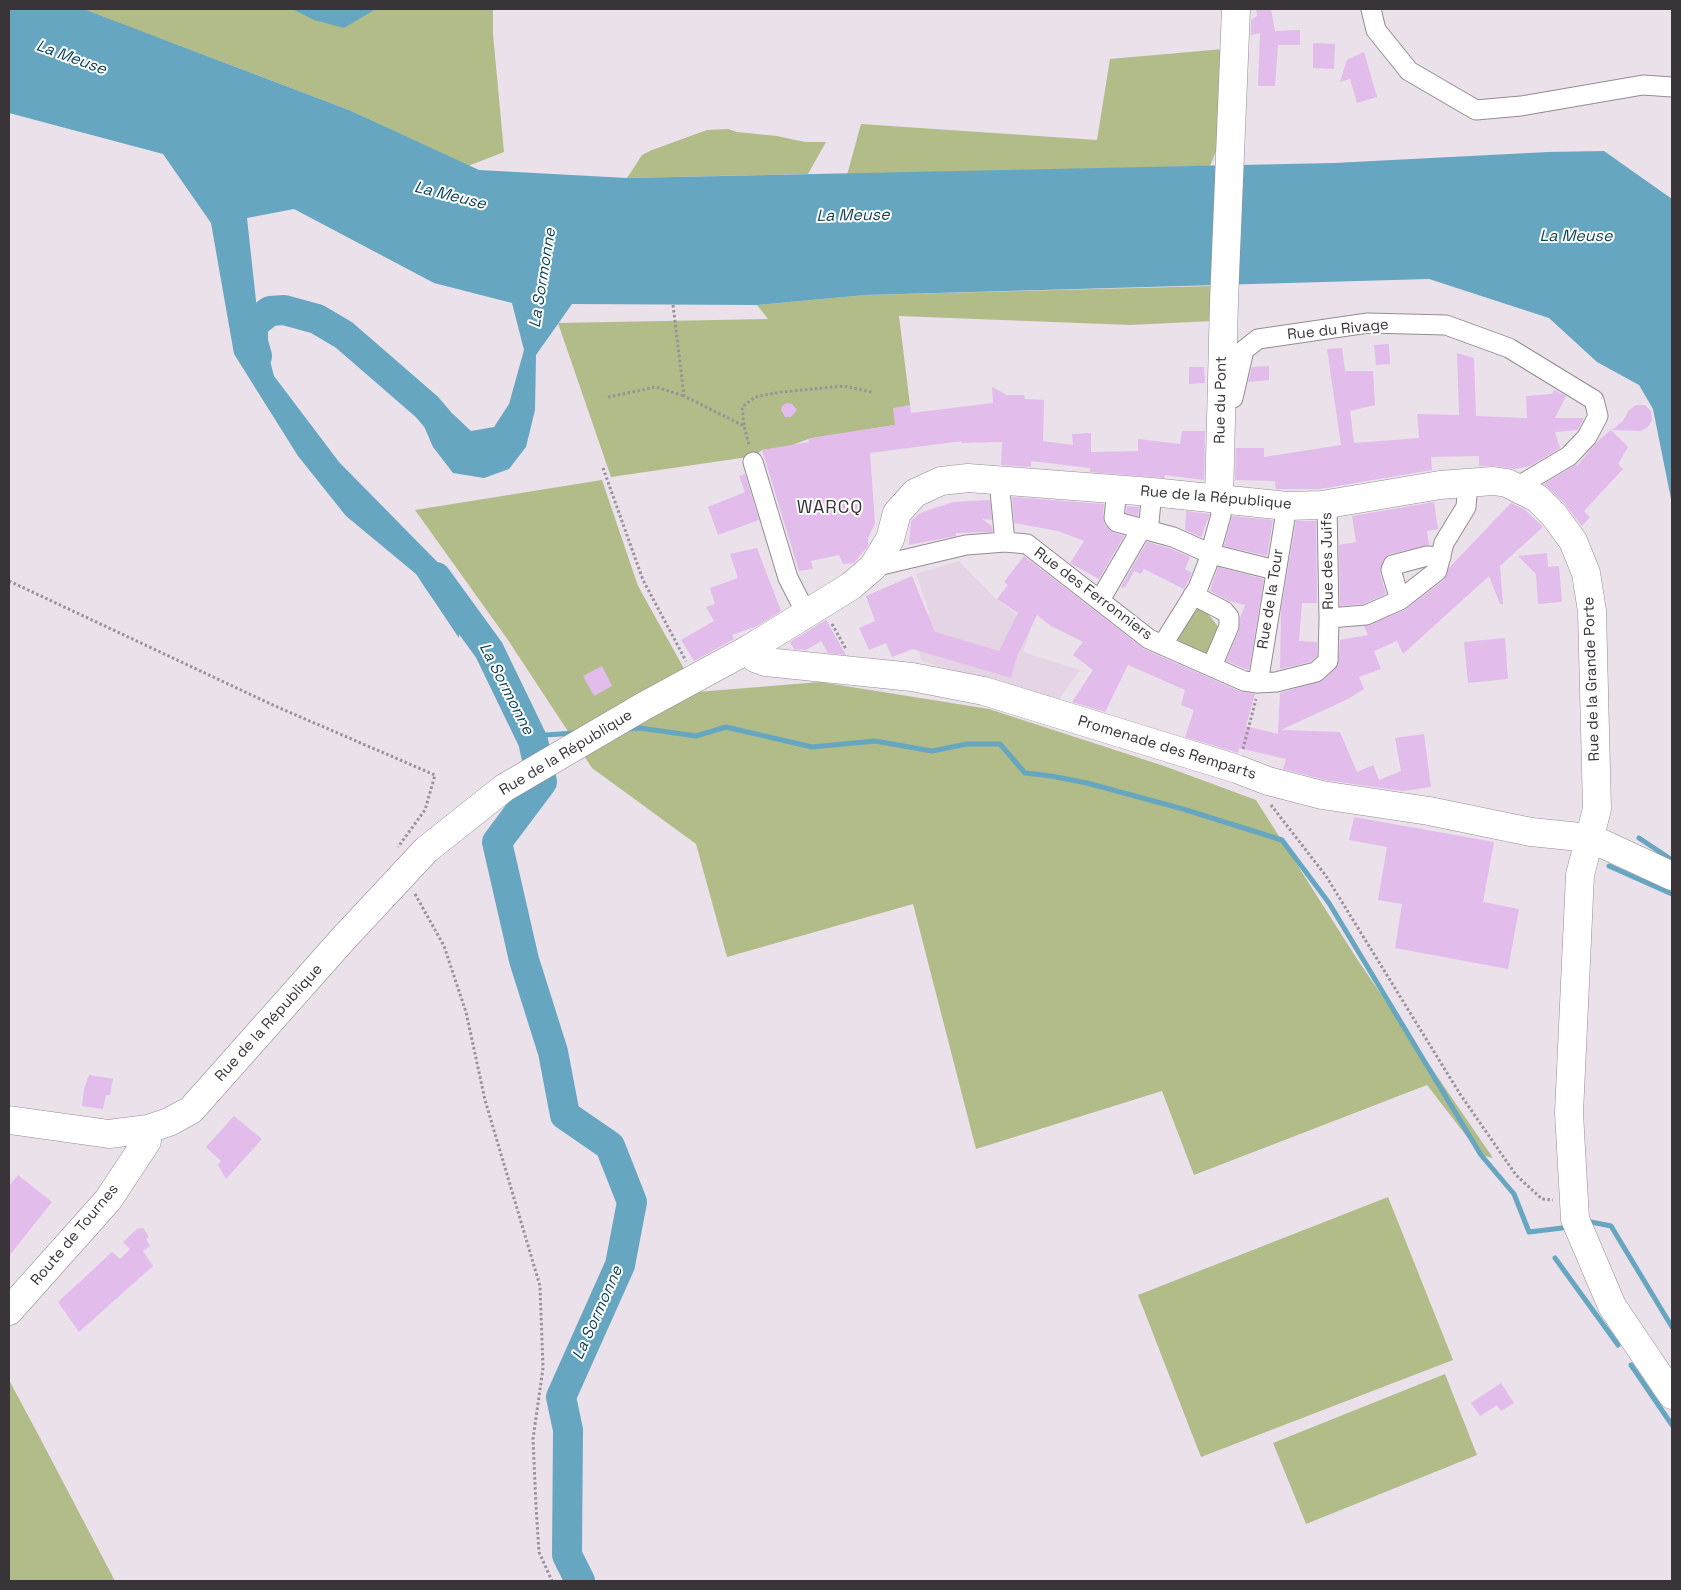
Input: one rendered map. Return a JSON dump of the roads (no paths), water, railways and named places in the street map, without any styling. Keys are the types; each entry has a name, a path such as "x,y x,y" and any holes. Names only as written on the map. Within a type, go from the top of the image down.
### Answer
{"main road":[{"name":"Rue du Pont","path":"1219,499 1224,301 1236,9"},
{"name":"Rue de la République","path":"9,1120 109,1134 148,1129 169,1122 191,1110 426,850 504,788 644,706 749,650 814,611 851,586 872,567 890,539 897,513 915,493 941,481 968,478 1152,492 1287,506 1327,504 1431,486 1492,482 1517,487"},
{"name":"Rue de la Grande Porte","path":"1517,487 1536,498 1554,515 1573,541 1586,573 1592,611 1597,809 1580,875 1569,1113 1574,1219 1612,1306 1672,1395"},
{"name":"Promenade des Remparts","path":"749,650 755,658 766,662 824,669 849,669 912,677 984,691 1322,795 1428,811 1531,832 1590,838 1672,876"},
{"name":"Route de Tournes","path":"9,1311 108,1200 147,1141 148,1129"}],"street":[{"path":"1370,9 1376,30 1409,71 1476,110 1521,106 1643,85 1672,87"},
{"name":"Rue du Rivage","path":"1221,403 1233,398 1244,350 1258,339 1368,324 1446,325 1509,348 1594,400 1598,416 1587,437 1568,456 1517,487"},
{"path":"753,462 788,578 814,611"},
{"path":"999,481 1005,542"},
{"path":"1329,618 1366,615 1400,600 1437,570 1444,543 1466,507 1468,483"},
{"path":"1117,489 1114,518 1117,522 1173,537 1211,554 1275,570"},
{"path":"1100,600 1149,522 1152,492"},
{"path":"1163,644 1193,595 1211,554 1221,514 1219,499"},
{"name":"Rue des Juifs","path":"1253,682 1276,682 1316,672 1328,661 1327,504"},
{"name":"Rue de la Tour","path":"1253,682 1287,506"},
{"name":"Rue des Ferronniers","path":"872,567 966,545 1005,542 1027,544 1149,639 1253,682"},
{"path":"1400,600 1391,570 1393,565 1427,556 1440,557"},
{"path":"1193,595 1224,611 1228,617 1229,626 1212,666"}],"water":[{"name":"La Meuse","path":"9,9 83,9 349,110 479,170 627,178 1334,163 1604,151 1672,199 1672,504 1653,409 1639,385 1597,362 1549,318 1429,279 866,295 757,305 572,304 536,355 535,410 526,447 509,469 484,478 453,473 433,447 420,417 453,414 471,431 494,427 509,404 524,350 512,303 434,283 294,209 247,218 257,310 274,376 339,462 459,584 459,638 416,574 346,516 298,456 234,354 211,223 163,154 9,113"},
{"path":"292,9 376,9 344,28 314,20"}],"waterway":[{"name":"La Sormonne","path":"257,356 253,342 253,324 270,311 284,310 317,319 344,335 427,407 461,447"},
{"name":"La Sormonne","path":"436,577 489,650 533,741 542,782 497,842 524,960 553,1052 565,1115 610,1146 632,1202 620,1265 561,1397 568,1430 567,1555 580,1581"},
{"path":"626,729 640,728 696,736 726,727 812,747 875,741 932,751 967,744 1000,744 1025,773 1087,783 1183,809 1282,840 1329,903 1481,1155 1514,1194 1529,1232 1562,1228"},
{"path":"531,736 575,733"},
{"path":"1639,838 1672,860"},
{"path":"1609,866 1672,894"},
{"path":"1591,1222 1611,1226 1672,1327"},
{"path":"1555,1258 1618,1345"},
{"path":"1631,1365 1672,1425"}],"district":[{"name":"WARCQ","path":"830,508"}]}
